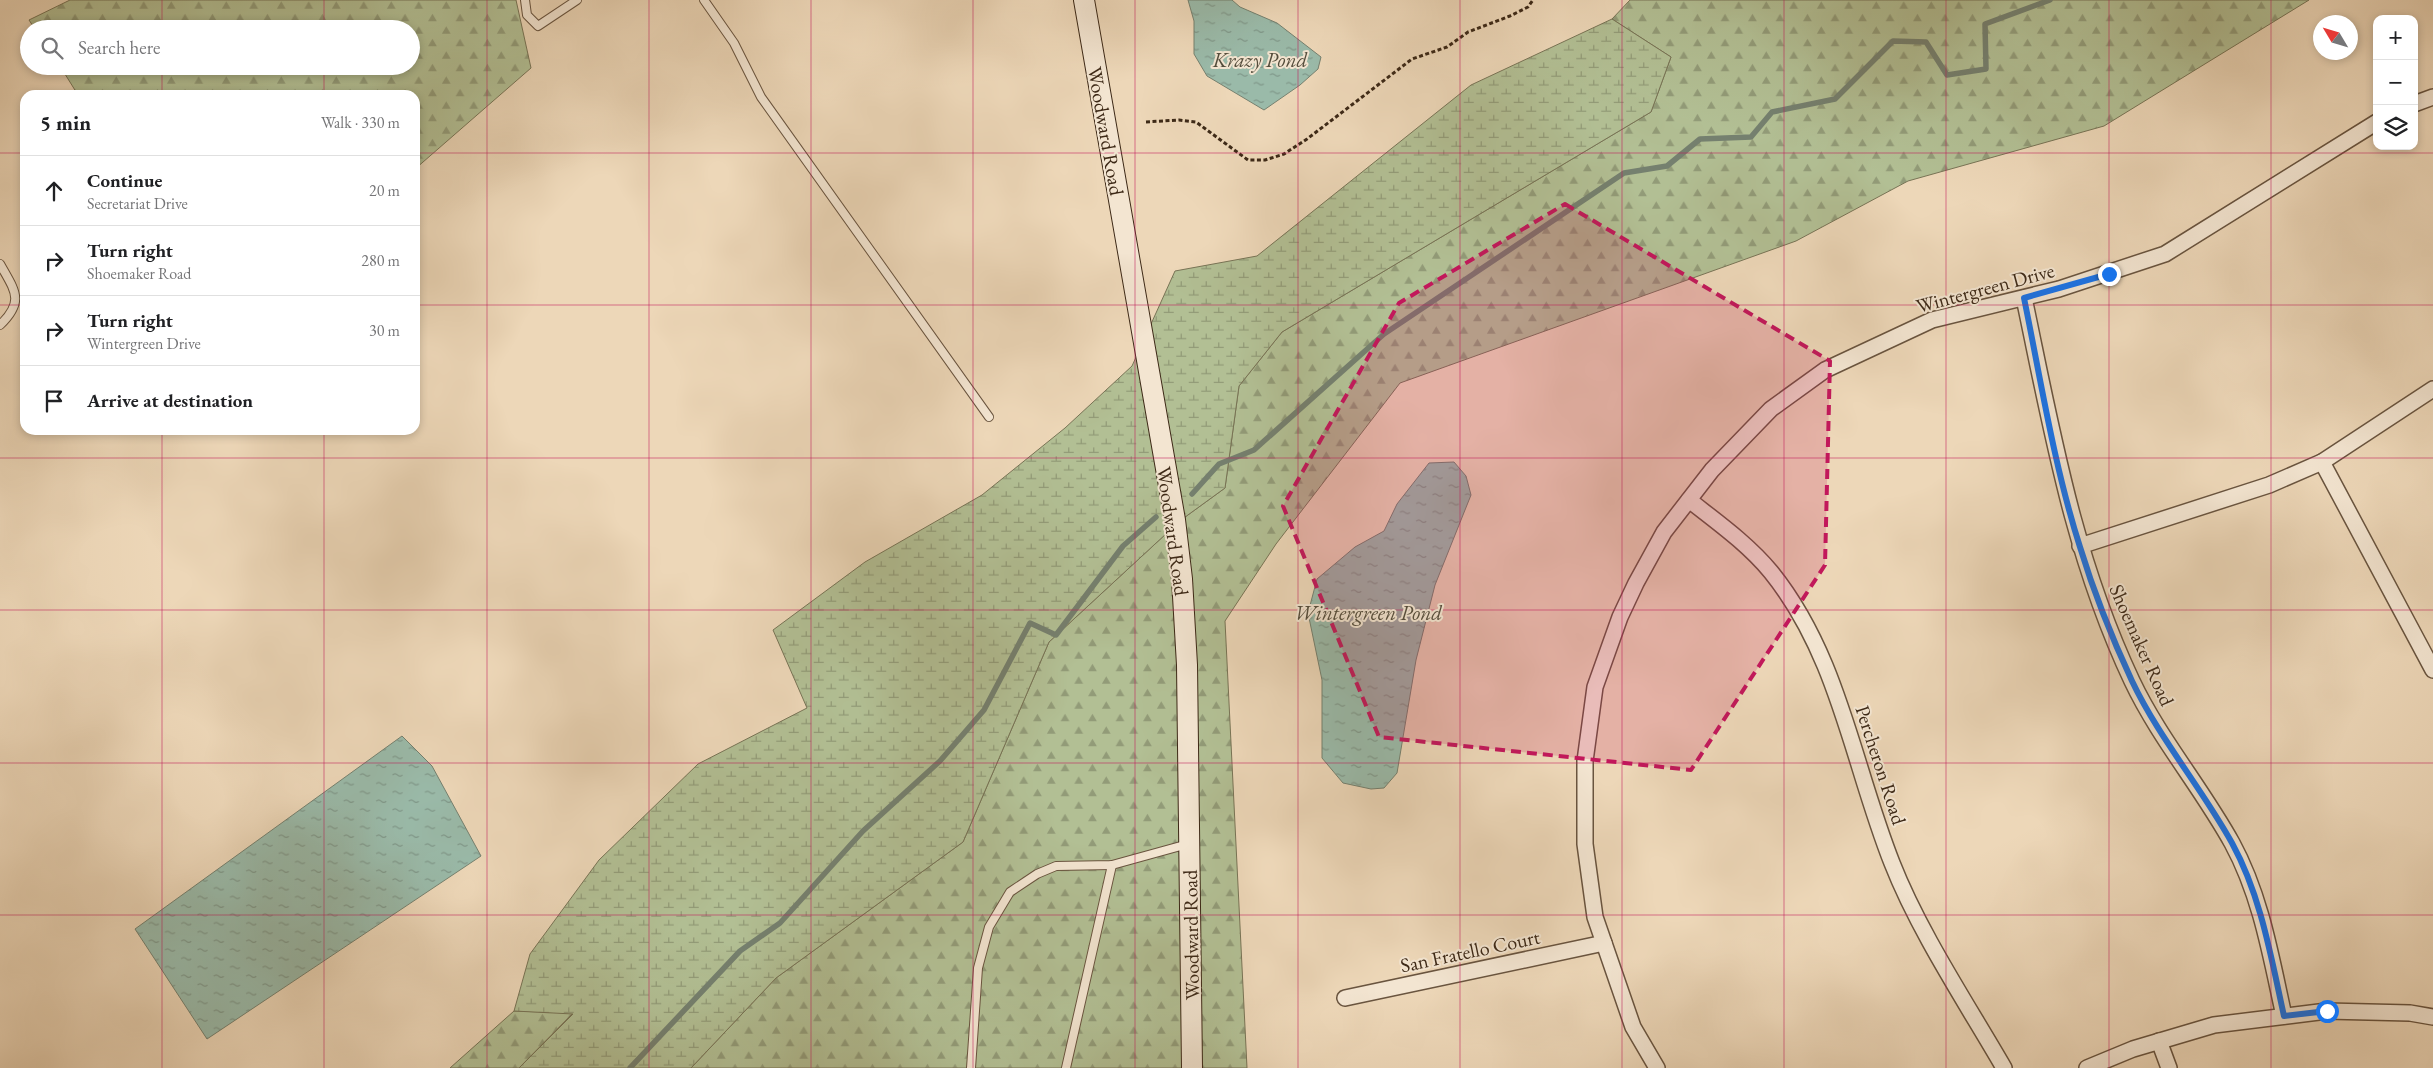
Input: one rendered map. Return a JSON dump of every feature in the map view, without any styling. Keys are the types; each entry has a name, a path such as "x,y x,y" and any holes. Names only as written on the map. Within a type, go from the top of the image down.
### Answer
{"street":[{"name":"Woodward Road","path":"1084,0 1171,502 1182,579 1187,665 1192,1068"},
{"path":"2418,103 2433,97"},
{"name":"Wintergreen Drive","path":"1656,1068 1633,1027 1595,917 1585,844 1585,761 1595,687 1620,617 1664,532 1712,470 1771,409 1825,370 1932,320 2024,298 2109,274 2165,254 2373,124"},
{"name":"Shoemaker Road","path":"2024,298 2060,473 2080,546 2101,608 2133,682 2155,722 2232,843 2262,919 2284,1016"},
{"path":"2080,546 2269,485 2322,462 2433,390"},
{"path":"2322,462 2433,670"},
{"name":"Percheron Road","path":"1689,500 1742,543 1770,571 1813,635 1833,684 1892,863 1936,950 2004,1068"},
{"name":"San Fratello Court","path":"1345,998 1604,943"},
{"path":"2087,1068 2133,1049 2214,1025 2327,1011 2410,1013 2433,1016"},
{"path":"2159,1041 2169,1068"}],"lane":[{"path":"525,0 527,15 538,26 577,0"},
{"path":"704,0 734,43 762,97 989,417"},
{"path":"0,264 16,294 13,312 0,325"},
{"path":"971,1068 978,968 989,927 1010,892 1037,874 1056,866 1112,865 1190,844"},
{"path":"1066,1068 1112,865"}],"path":[{"path":"1146,122 1179,120 1196,122 1248,160 1265,160 1284,154 1306,139 1412,59 1447,47 1468,32 1528,7 1533,0"}],"highlighted area":[{"path":"1565,204 1830,361 1825,565 1691,770 1379,737 1283,506 1399,303"}],"green space":[{"path":"70,0 516,0 531,68 420,165 420,90 75,90 66,75 420,75 420,20 29,20"},
{"path":"1630,0 2309,0 2104,126 1908,181 1796,241 1400,383 1276,544 1225,621 1247,1068 691,1068 776,978 963,842 1049,642 1181,520 1225,488 1239,386 1282,332 1651,112 1671,57 1612,19"},
{"path":"1612,19 1671,57 1651,112 1282,332 1239,386 1225,488 1181,520 1049,642 963,842 776,978 691,1068 519,1068 573,1014 514,1011 530,954 599,860 698,764 807,708 773,630 865,562 982,495 1065,428 1132,366 1175,271 1257,256 1471,85"},
{"path":"514,1011 573,1013 519,1068 450,1068"}],"water":[{"name":"Krazy Pond","path":"1188,0 1232,0 1240,7 1277,23 1321,57 1318,69 1300,85 1264,110 1207,76 1194,54 1194,21"},
{"name":"Wintergreen Pond","path":"1454,462 1466,476 1471,495 1435,585 1416,660 1397,773 1384,788 1371,789 1343,783 1322,758 1322,680 1308,613 1317,579 1355,547 1384,531 1397,504 1429,463"},
{"path":"402,736 432,766 481,856 207,1039 135,929"}],"waterway":[{"path":"1192,494 1219,464 1254,450 1384,334 1624,173 1667,166 1700,139 1751,137 1772,112 1835,99 1893,41 1926,42 1947,75 1986,69 1985,24 2050,0"},
{"path":"630,1068 740,951 780,923 863,831 940,761 984,710 1030,623 1056,635 1123,546 1156,517"}],"route":[{"path":"2109,274 2024,298 2060,473 2080,546 2101,608 2133,682 2155,722 2232,843 2262,919 2284,1016 2327,1011"}]}
